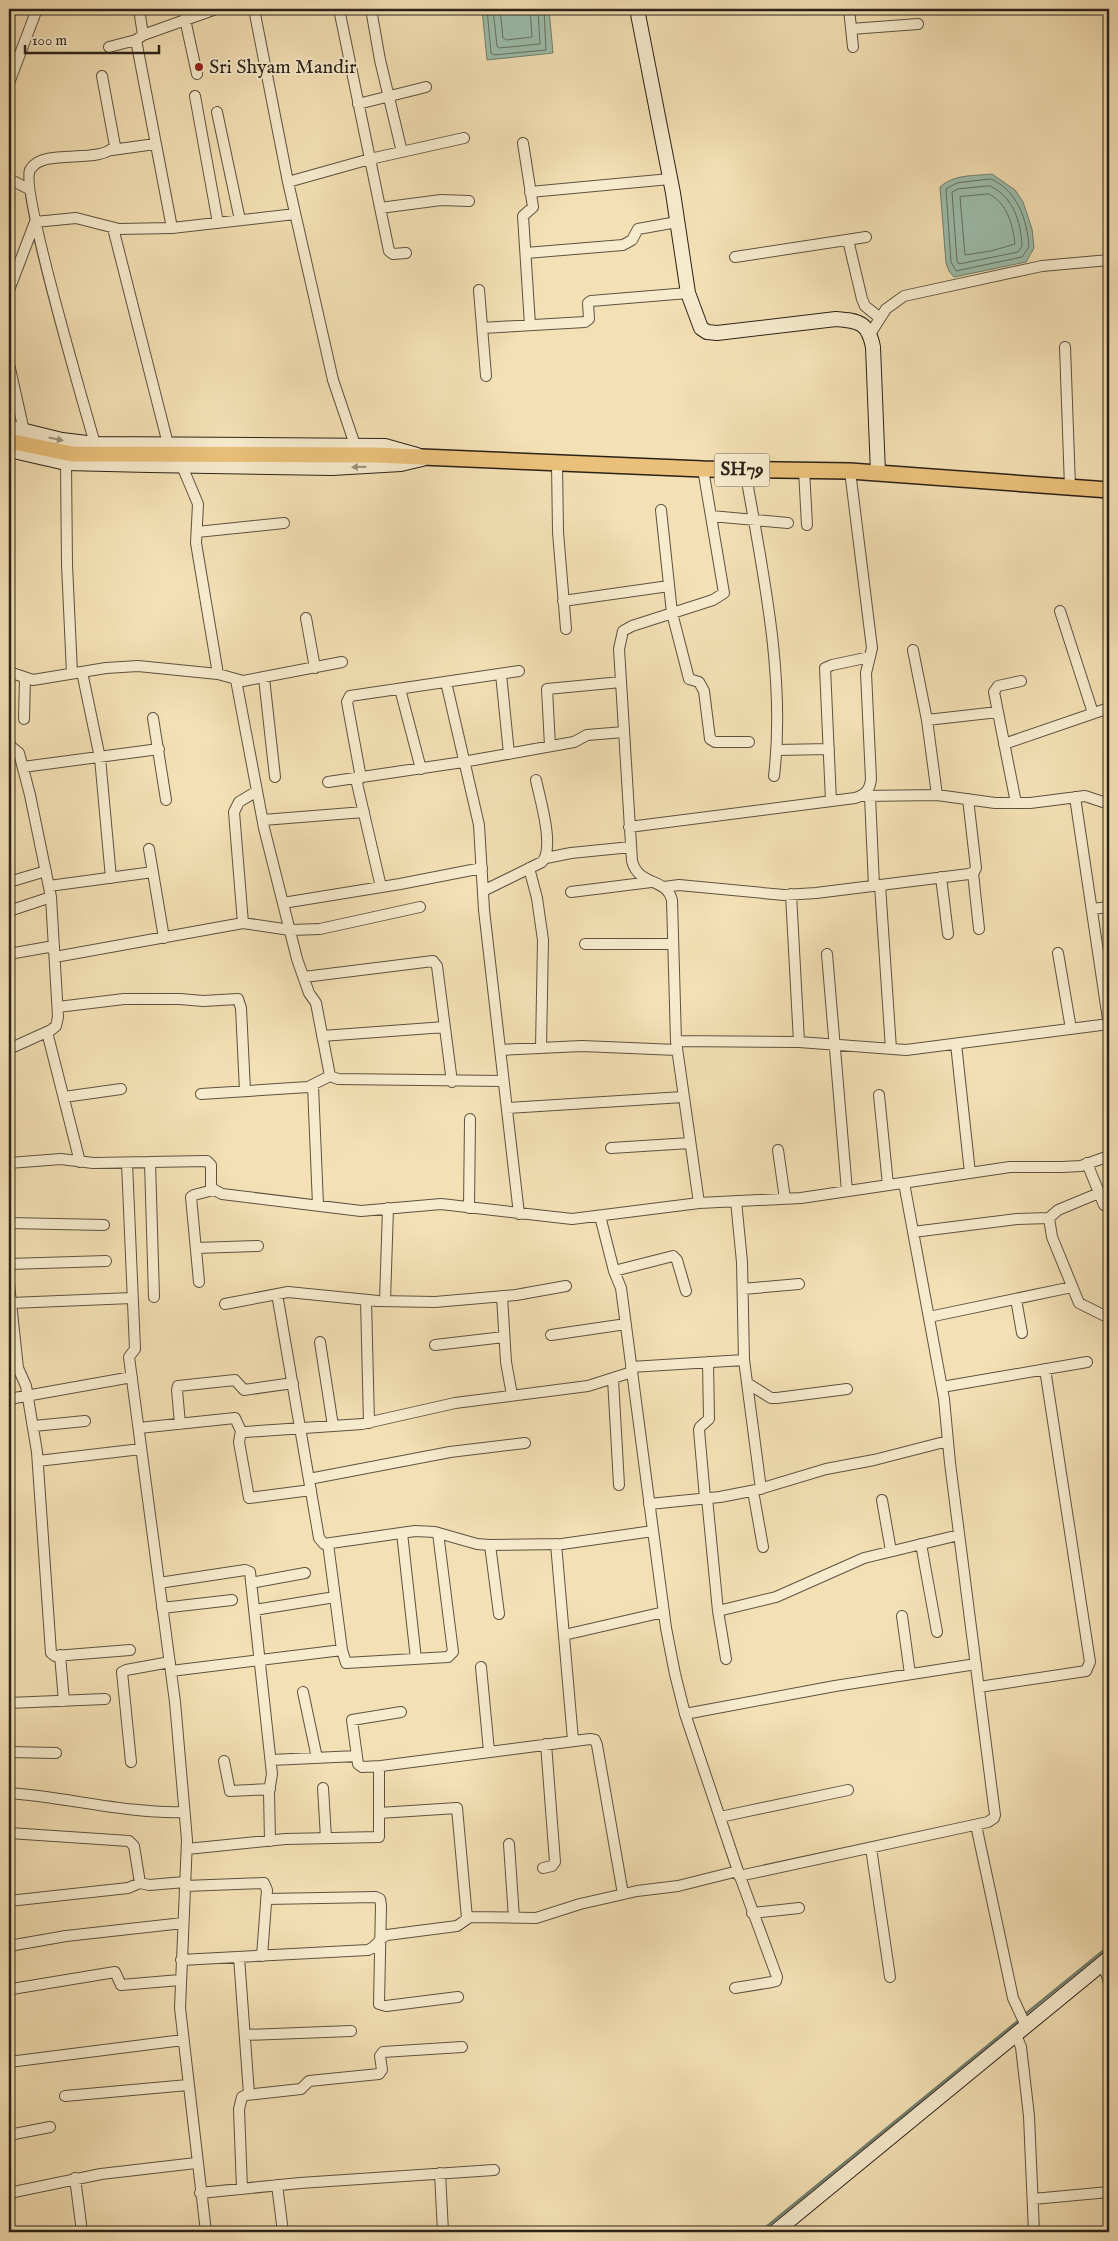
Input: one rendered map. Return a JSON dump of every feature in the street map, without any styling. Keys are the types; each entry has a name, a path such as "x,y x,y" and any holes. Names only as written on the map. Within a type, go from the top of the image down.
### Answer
{"main road":[{"path":"637,9 678,222 688,293 701,328 707,332 717,333 836,319 852,320 863,324 870,334 873,347 878,473"},
{"name":"SH79","path":"9,427 62,440 95,444 355,445 393,447 425,458"},
{"name":"SH79","path":"9,441 72,454 374,455 703,469 850,471 1109,490"},
{"name":"SH79","path":"9,450 66,462 182,466 332,468 401,464 425,458"},
{"path":"775,2232 1106,1961"}],"street":[{"path":"9,83 37,9"},
{"path":"139,9 140,37 156,144 172,228"},
{"path":"109,47 216,9"},
{"path":"254,9 288,182 333,380 355,445"},
{"path":"339,9 390,251 393,254 406,253"},
{"path":"371,9 388,97 402,152"},
{"path":"849,9 853,47"},
{"path":"185,19 197,74"},
{"path":"851,29 918,24"},
{"path":"102,76 115,139 115,146 112,150"},
{"path":"358,104 426,87"},
{"path":"194,96 218,223"},
{"path":"217,112 240,220"},
{"path":"288,182 370,159 464,138"},
{"path":"524,142 532,208 522,216 530,325"},
{"path":"95,444 35,222 27,182 30,170 38,162 156,144"},
{"path":"9,179 29,189"},
{"path":"530,192 670,179"},
{"path":"380,208 441,200 469,201"},
{"path":"35,222 76,218 113,228 172,228 296,214"},
{"path":"9,290 35,222"},
{"path":"526,253 623,245 632,240 638,229 678,222"},
{"path":"113,228 168,444"},
{"path":"735,257 866,237"},
{"path":"848,240 862,299 865,306 880,318"},
{"path":"870,334 886,310 904,296 1042,266 1109,260"},
{"path":"479,290 486,376"},
{"path":"482,328 588,322 590,317 588,303 591,301 688,293"},
{"path":"1064,347 1070,486"},
{"path":"9,364 24,431"},
{"path":"66,462 67,565 77,673 100,758 111,878"},
{"path":"557,463 558,532 566,629"},
{"path":"182,466 198,504 197,552 218,674"},
{"path":"698,1202 676,1045 672,900 670,893 664,887 639,876 635,870 629,827 619,649 624,631 632,626 713,600 724,593 703,469"},
{"path":"745,470 774,649 777,750 774,776"},
{"path":"804,470 807,525"},
{"path":"850,471 871,639 870,657 866,673 871,779 866,796 877,885 891,1049"},
{"path":"661,510 672,613 689,679 699,682 704,691 710,739 715,742 749,742"},
{"path":"711,516 788,523"},
{"path":"197,532 284,523"},
{"path":"563,601 669,586"},
{"path":"1060,611 1093,713"},
{"path":"306,618 315,668"},
{"path":"913,650 927,720 937,795"},
{"path":"831,801 825,668 870,657"},
{"path":"9,672 16,673 25,678 40,679 138,666 218,674 244,681 342,662"},
{"path":"381,887 364,812 347,702 348,698 353,695 518,671"},
{"path":"500,674 510,754"},
{"path":"24,719 25,678"},
{"path":"264,678 275,777"},
{"path":"236,680 263,820 290,930 309,993 316,1004 330,1076"},
{"path":"1016,803 995,688 1021,681"},
{"path":"446,682 478,825 503,1081 519,1214"},
{"path":"550,746 547,688 621,682"},
{"path":"400,688 421,769"},
{"path":"1004,744 1109,708"},
{"path":"927,720 998,712"},
{"path":"153,718 166,800"},
{"path":"328,782 359,779 510,754 574,742 587,735 624,732"},
{"path":"9,745 19,753 23,767 50,892 58,1007 56,1026 9,1049"},
{"path":"23,767 159,749"},
{"path":"777,750 829,749"},
{"path":"536,780 547,842 546,858"},
{"path":"243,923 234,812 239,802 257,791"},
{"path":"629,827 866,796 937,795 1016,803 1091,797 1109,804"},
{"path":"500,1050 582,1046 799,1042 891,1049 924,1049 1109,1025 1075,797"},
{"path":"968,799 976,868 973,873 980,929"},
{"path":"263,820 364,812"},
{"path":"483,891 546,858 570,853 631,847"},
{"path":"149,849 164,938"},
{"path":"283,903 482,868"},
{"path":"529,868 537,898 543,940 541,1048"},
{"path":"9,882 46,871"},
{"path":"9,911 50,892 111,878 153,872"},
{"path":"664,887 679,885 791,894 973,873"},
{"path":"941,877 948,934"},
{"path":"570,892 652,882"},
{"path":"791,894 799,1042"},
{"path":"9,954 54,952 164,938 243,923 290,930 331,927 420,907"},
{"path":"1092,910 1109,907"},
{"path":"585,944 673,944"},
{"path":"1058,953 1071,1029"},
{"path":"827,954 847,1191"},
{"path":"304,978 433,961 437,966 452,1082"},
{"path":"58,1007 124,999 203,1001 238,999 241,1008 245,1091"},
{"path":"322,1036 445,1027"},
{"path":"47,1032 80,1162"},
{"path":"956,1044 970,1173"},
{"path":"330,1076 338,1079 452,1082 503,1081"},
{"path":"201,1094 314,1086 330,1076"},
{"path":"314,1086 318,1205"},
{"path":"64,1097 121,1089"},
{"path":"879,1095 888,1185"},
{"path":"506,1108 683,1098"},
{"path":"469,1208 470,1119"},
{"path":"611,1148 690,1143"},
{"path":"778,1150 785,1199"},
{"path":"199,1282 191,1197 213,1190 222,1194 361,1210 441,1204 572,1219 698,1202 785,1199 1010,1167 1062,1168 1086,1164 1109,1156"},
{"path":"9,1163 60,1159 80,1162 127,1163 207,1161 211,1165 211,1186 213,1190"},
{"path":"150,1162 154,1296"},
{"path":"127,1163 135,1349 129,1357 170,1667 184,1812 187,1849 180,2008 196,2163 206,2232"},
{"path":"1086,1164 1104,1205 1109,1206"},
{"path":"181,1960 368,1950 376,1946 387,1935 457,1926 466,1918 474,1916 536,1918 580,1904 623,1894 678,1886 871,1848 991,1821 995,1815 942,1387 904,1183"},
{"path":"913,1232 1017,1219 1049,1218 1058,1210 1099,1193"},
{"path":"736,1201 743,1289 744,1360 763,1547"},
{"path":"386,1302 388,1208"},
{"path":"600,1216 614,1271 621,1288 664,1612 675,1674 685,1714 752,1913 777,1977 776,1981 735,1988"},
{"path":"1049,1218 1052,1236 1072,1287 1082,1306 1103,1315 1109,1313"},
{"path":"9,1224 104,1225"},
{"path":"196,1248 258,1246"},
{"path":"614,1271 673,1256 678,1260 686,1291"},
{"path":"9,1264 106,1261"},
{"path":"9,1284 18,1368 24,1379 28,1396 38,1461 51,1653 53,1655 60,1655 130,1650"},
{"path":"743,1289 799,1284"},
{"path":"225,1304 277,1294 299,1293 386,1302 435,1302 502,1296 566,1286"},
{"path":"929,1317 1072,1287"},
{"path":"277,1294 321,1542 328,1544 415,1531 438,1533 477,1544 556,1544 653,1531"},
{"path":"502,1296 506,1362 512,1395"},
{"path":"11,1304 132,1298"},
{"path":"1016,1299 1022,1333"},
{"path":"366,1300 369,1423"},
{"path":"552,1335 626,1324"},
{"path":"435,1345 504,1336"},
{"path":"320,1342 333,1426"},
{"path":"241,1431 369,1423 455,1403 588,1386 613,1380 632,1369 744,1360"},
{"path":"708,1362 709,1419 699,1430 718,1612 726,1659"},
{"path":"942,1387 1087,1362"},
{"path":"979,1687 1086,1671 1089,1667 1090,1662 1045,1370"},
{"path":"9,1399 132,1377"},
{"path":"180,1424 176,1390 178,1386 235,1380 244,1390 293,1383"},
{"path":"613,1380 619,1485"},
{"path":"747,1383 771,1398 847,1389"},
{"path":"138,1428 238,1419 241,1431 239,1442 249,1498 311,1490"},
{"path":"34,1426 86,1421"},
{"path":"649,1504 757,1490 826,1469 874,1460 948,1441"},
{"path":"309,1479 450,1452 525,1443"},
{"path":"38,1461 141,1449"},
{"path":"882,1500 891,1552"},
{"path":"402,1533 416,1659"},
{"path":"328,1544 344,1661 349,1664 448,1657 453,1652 438,1533"},
{"path":"718,1612 776,1597 858,1561 959,1534"},
{"path":"556,1544 573,1740"},
{"path":"921,1544 937,1632"},
{"path":"490,1545 500,1614"},
{"path":"159,1583 245,1570 250,1572 271,1760 270,1841"},
{"path":"252,1583 304,1573"},
{"path":"254,1610 335,1597"},
{"path":"162,1608 232,1600"},
{"path":"564,1635 664,1612"},
{"path":"902,1616 910,1674"},
{"path":"131,1762 122,1672 126,1670 259,1660 342,1650"},
{"path":"60,1655 64,1701"},
{"path":"685,1714 976,1664"},
{"path":"482,1667 489,1751"},
{"path":"303,1692 317,1758"},
{"path":"9,1703 105,1699"},
{"path":"401,1712 353,1718 352,1722 360,1767 381,1766 573,1740 595,1740 623,1894"},
{"path":"543,1868 552,1866 555,1862 546,1744"},
{"path":"9,1752 56,1753"},
{"path":"271,1760 357,1756"},
{"path":"224,1761 230,1790 270,1789"},
{"path":"187,1849 270,1841 379,1837 379,1769 381,1766"},
{"path":"324,1788 326,1838"},
{"path":"720,1817 848,1790"},
{"path":"9,1793 41,1795 159,1813 184,1812"},
{"path":"379,1812 457,1808 466,1918"},
{"path":"976,1825 1022,2028 1021,2047 1029,2116 1034,2232"},
{"path":"9,1833 129,1841 134,1846 140,1884"},
{"path":"509,1844 514,1918"},
{"path":"871,1848 890,1977"},
{"path":"9,1902 128,1888 140,1884 262,1882 267,1886 262,1956"},
{"path":"266,1899 376,1897 380,1899 379,2004 386,2006 458,1998"},
{"path":"752,1913 799,1908"},
{"path":"9,1946 66,1936 183,1923"},
{"path":"239,1957 249,2094"},
{"path":"1106,1961 1109,1982"},
{"path":"12,1989 115,1972 118,1974 120,1983 124,1985 180,1980"},
{"path":"245,2035 351,2031"},
{"path":"9,2062 183,2040"},
{"path":"242,2189 239,2109 242,2097 249,2094 301,2089 309,2081 379,2074 382,2070 380,2056 383,2052 462,2047"},
{"path":"64,2096 188,2084"},
{"path":"9,2135 50,2127"},
{"path":"9,2193 75,2178 196,2163"},
{"path":"200,2194 277,2185 494,2170"},
{"path":"440,2173 443,2232"},
{"path":"75,2178 82,2232"},
{"path":"277,2185 283,2232"},
{"path":"1033,2199 1109,2192"}],"water":[{"path":"482,9 549,9 553,53 487,60"},
{"path":"992,174 1015,190 1023,202 1032,229 1034,248 1026,262 954,277 946,263 940,187 958,178"}],"waterway":[{"path":"1023,2016 1109,1946"},
{"path":"760,2232 1019,2020"}],"place":[{"name":"Sri Shyam Mandir","path":"199,67"}]}
